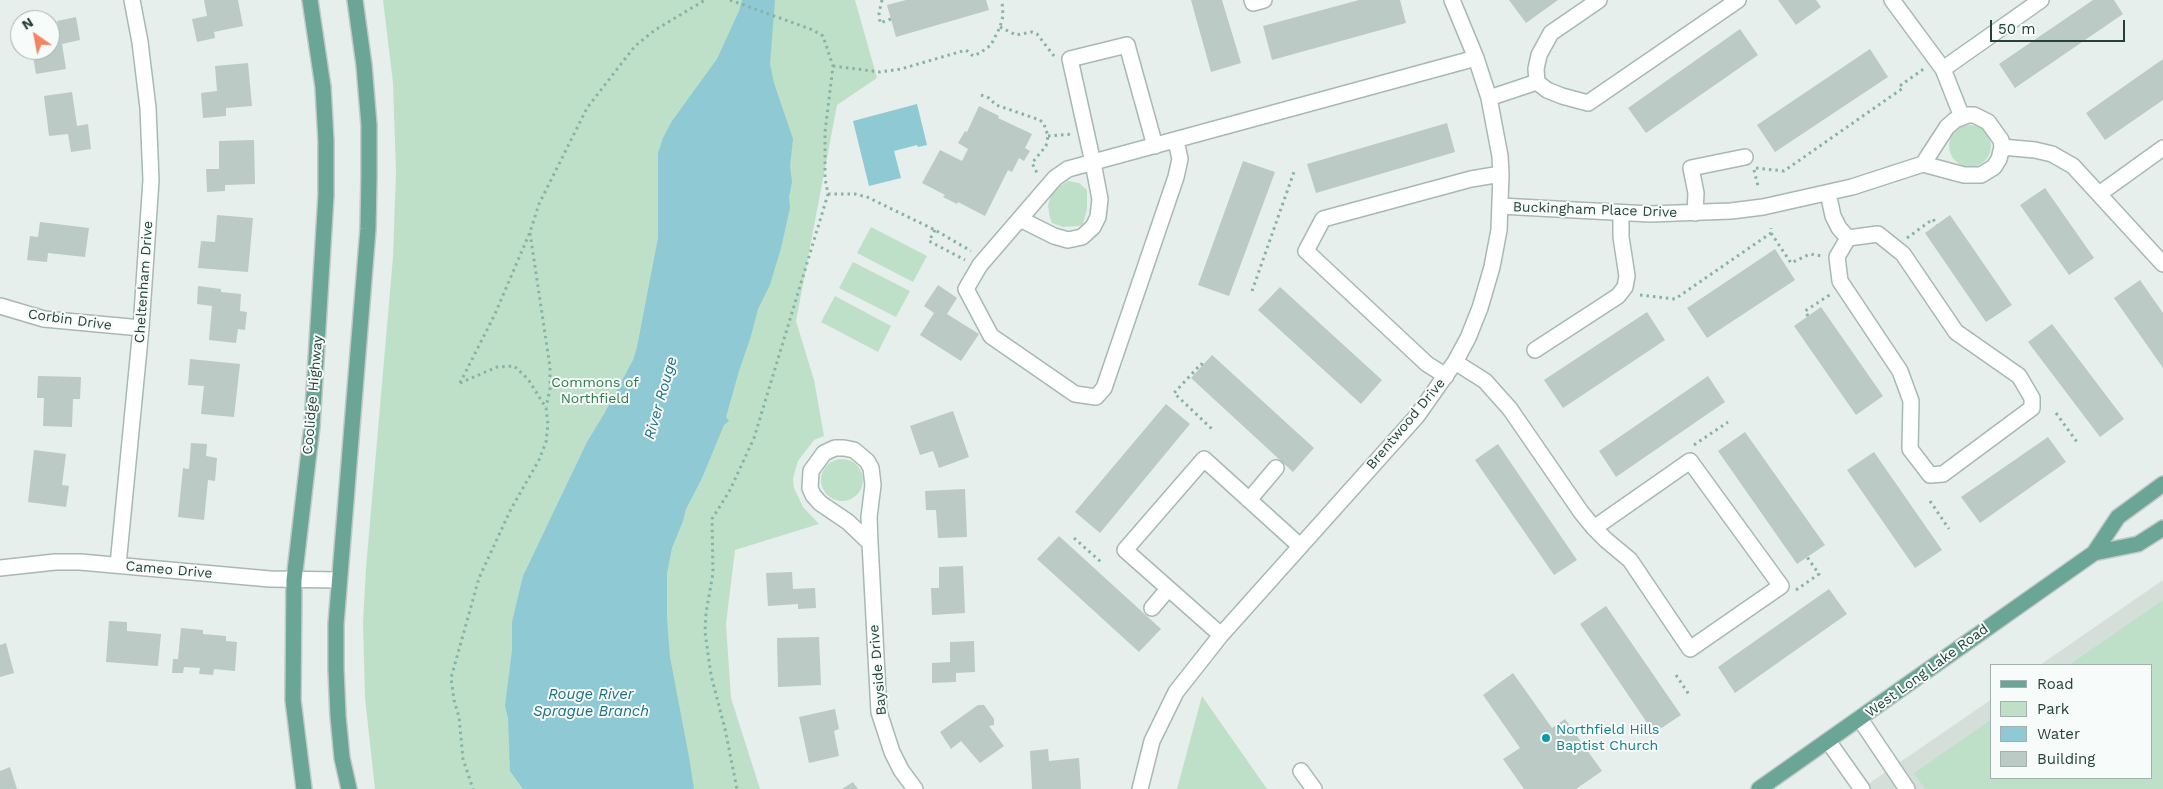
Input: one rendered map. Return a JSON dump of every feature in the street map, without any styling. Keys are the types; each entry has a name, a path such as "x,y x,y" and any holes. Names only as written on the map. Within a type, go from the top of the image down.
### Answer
{"main road":[{"name":"Coolidge Highway","path":"304,789 293,700 292,636 294,580 312,426 326,194 326,141 322,87 310,0"},
{"path":"349,789 342,758 337,687 339,580 369,220 369,125 364,65 355,0"},
{"name":"West Long Lake Road","path":"1759,789 2094,553 2118,517 2163,484"},
{"name":"West Long Lake Road","path":"2094,553 2138,544 2163,528"}],"street":[{"name":"Cheltenham Drive","path":"118,565 141,328 150,204 151,154 148,108 140,42 132,0"},
{"path":"1252,0 1253,3 1264,0"},
{"name":"Brentwood Drive","path":"1140,789 1152,741 1162,717 1176,692 1221,635 1417,416 1446,376 1468,338 1487,286 1496,248 1501,174 1497,132 1489,98 1476,58 1452,0"},
{"path":"1599,0 1551,33 1539,55 1536,69 1537,82 1547,90 1588,103 1738,0"},
{"path":"1892,0 1943,69 1962,117"},
{"path":"1943,69 2041,0"},
{"path":"1020,219 1054,236 1068,240 1082,237 1093,227 1098,217 1100,199 1070,60 1127,45 1155,146"},
{"path":"1176,141 1180,160 1176,177 1104,388 1096,397 1075,394 991,336 966,289 982,264 1048,185 1068,169 1476,58"},
{"path":"1489,98 1537,82"},
{"path":"1974,115 1988,122 1998,133 2002,147 1999,159 1994,167 1980,175 1964,175 1923,164 1947,127 1962,117 1974,115"},
{"path":"2002,147 2035,150 2052,154 2073,166 2163,264"},
{"path":"2099,194 2163,148"},
{"path":"1696,213 1696,193 1691,168 1745,157"},
{"name":"Buckingham Place Drive","path":"1500,206 1650,214 1696,213 1763,207 1828,194 1923,164"},
{"path":"1446,376 1427,364 1306,251 1323,219 1471,179 1501,174"},
{"path":"1828,194 1833,216 1839,228 1848,238"},
{"path":"1535,350 1618,296 1625,287 1627,276 1621,237 1622,213"},
{"path":"1878,234 1903,254 1956,332 2019,376 2032,398 2032,408 1943,474 1930,474 1910,450 1911,401 1900,371 1840,282 1837,257 1848,238 1878,234"},
{"name":"Corbin Drive","path":"0,306 44,319 141,328"},
{"path":"1455,362 1485,381 1498,393 1594,528 1630,560 1690,649 1781,586 1690,461 1594,528"},
{"name":"Bayside Drive","path":"870,543 848,522 820,504 810,488 811,470 824,453 835,448 854,450 867,461 871,468 873,485 869,517 879,712 892,752 914,789"},
{"path":"1221,635 1125,550 1204,459 1300,546"},
{"path":"1249,500 1276,468"},
{"name":"Cameo Drive","path":"0,568 55,562 118,565 294,580 339,580"},
{"path":"1152,608 1168,589"},
{"path":"1860,719 1908,789"},
{"path":"1828,741 1862,789"},
{"path":"1301,771 1314,789"}],"path":[{"path":"546,408 528,379 514,366 497,367 460,383 494,314 530,232 539,204 587,108 635,46 655,30 705,0"},
{"path":"730,0 813,30 823,36 831,55 833,66 825,132 824,178 828,194 754,438 730,490 712,519 713,573 706,613 705,632 711,675 726,729 737,789"},
{"path":"882,0 879,12 880,23 891,19"},
{"path":"833,66 880,72 901,69 966,50 973,56 991,45 1004,16 1002,0"},
{"path":"1000,27 1016,35 1032,32 1037,34 1058,61"},
{"path":"1758,186 1753,167 1784,171 1903,88 1901,85 1914,76"},
{"path":"981,95 989,98 996,105 1040,120 1044,124 1048,136 1046,146 1032,163 1040,177 1048,185"},
{"path":"1048,136 1062,136"},
{"path":"1252,291 1295,169"},
{"path":"828,194 855,194 867,197 935,230 982,264"},
{"path":"1907,238 1933,219 1937,225"},
{"path":"935,230 929,241 982,264"},
{"path":"1640,295 1675,299 1771,230 1790,263 1810,254"},
{"path":"473,789 463,759 459,717 451,678 479,578 511,509 539,460 546,442 548,424 546,408 550,389 550,368 530,232"},
{"path":"1808,316 1805,311 1831,294"},
{"path":"1203,365 1174,393 1212,429"},
{"path":"2056,413 2077,442"},
{"path":"1694,446 1728,422"},
{"path":"1930,501 1949,529"},
{"path":"1074,538 1101,562"},
{"path":"1794,592 1819,574 1807,557"},
{"path":"1676,675 1690,696"}],"shaded area":[{"path":"2163,580 2163,789 1861,789 1990,700 1990,779 2153,779 2153,664 2041,664"}],"green space":[{"name":"Commons of Northfield","path":"383,0 855,0 877,78 837,105 796,321 814,380 824,436 814,440 798,461 793,478 794,488 803,507 819,524 735,550 726,624 731,698 760,789 375,789 365,698 363,622 393,257 396,172 393,83"},
{"path":"1974,125 1982,128 1988,134 1991,146 1988,158 1982,164 1966,167 1958,164 1952,158 1949,142 1952,134 1958,128"},
{"path":"1068,181 1079,183 1087,190 1087,209 1083,224 1079,226 1063,227 1052,223 1050,218 1048,206 1052,191"},
{"path":"871,227 927,256 913,282 857,253"},
{"path":"853,262 910,291 896,317 839,288"},
{"path":"835,296 891,326 878,352 821,322"},
{"path":"846,459 854,462 860,468 863,480 860,492 854,498 838,501 830,498 824,492 821,476 824,468 830,462"},
{"path":"2163,600 2163,789 1925,789 1914,773 1990,720 1990,779 2153,779 2153,664 2070,664"},
{"path":"1202,696 1267,789 1177,789"}],"water":[{"name":"Rouge River Sprague Branch","path":"742,0 775,0 770,64 774,83 793,139 790,166 792,182 789,197 790,208 781,248 770,285 758,309 739,371 726,417 729,421 724,425 702,478 686,509 672,548 667,573 667,619 670,657 694,789 523,789 510,771 508,718 505,706 512,650 512,622 523,576 587,442 633,360 658,238 658,153 672,121 717,59 739,11"},
{"path":"917,104 927,145 918,147 917,145 894,151 901,178 869,186 853,121"}],"building":[{"path":"204,0 238,0 243,26 214,32 215,38 197,42 192,19 207,16"},
{"path":"906,0 986,0 989,10 896,37 887,5"},
{"path":"1191,0 1222,0 1241,63 1211,72"},
{"path":"1359,0 1400,0 1406,23 1272,60 1263,26"},
{"path":"1509,0 1558,0 1526,23"},
{"path":"1778,0 1816,0 1821,7 1796,25"},
{"path":"2093,0 2114,0 2123,14 2015,88 1999,64"},
{"path":"76,17 80,40 62,44 66,69 36,74 34,60 60,60 60,20"},
{"path":"1740,29 1758,55 1646,133 1628,108"},
{"path":"1870,49 1888,77 1775,152 1757,125"},
{"path":"2163,59 2163,100 2105,140 2086,113"},
{"path":"248,63 252,106 226,108 226,116 203,118 201,93 217,91 215,66"},
{"path":"72,92 77,126 88,124 91,149 71,152 68,134 49,136 44,96"},
{"path":"979,106 999,116 998,118 1032,134 1025,148 1030,151 1024,161 1019,158 1012,172 1008,170 985,216 958,202 957,204 943,197 945,195 922,183 940,150 962,161 968,149 958,143 965,131 967,132"},
{"path":"1447,123 1455,152 1316,193 1307,164"},
{"path":"254,140 255,184 225,185 225,191 207,192 206,169 219,169 219,141"},
{"path":"1243,161 1275,172 1229,296 1198,285"},
{"path":"2045,188 2094,258 2069,275 2020,205"},
{"path":"217,215 253,218 248,272 198,268 201,241 215,242"},
{"path":"1950,215 2012,305 1986,322 1925,233"},
{"path":"40,222 89,228 85,257 48,253 47,262 27,260 30,236 38,237"},
{"path":"1775,249 1795,280 1707,338 1687,308"},
{"path":"2140,280 2163,313 2163,368 2114,298"},
{"path":"938,285 957,298 947,314 979,334 961,361 920,335 934,313 924,306"},
{"path":"198,286 221,289 221,292 241,294 240,311 247,312 245,330 238,329 236,343 209,340 212,306 197,304"},
{"path":"1280,287 1382,380 1361,404 1258,310"},
{"path":"1821,307 1883,396 1856,415 1794,326"},
{"path":"1647,312 1665,340 1563,408 1544,380"},
{"path":"2052,324 2124,419 2100,437 2028,342"},
{"path":"1212,355 1314,448 1293,472 1191,378"},
{"path":"190,359 240,364 234,417 201,414 204,386 188,385"},
{"path":"38,376 81,377 80,399 73,399 72,427 43,426 44,398 37,398"},
{"path":"1708,376 1725,402 1616,477 1599,451"},
{"path":"1166,404 1190,424 1100,533 1075,512"},
{"path":"953,411 969,457 939,468 933,451 920,455 910,426"},
{"path":"1745,432 1825,545 1797,564 1718,451"},
{"path":"2048,437 2066,462 1980,523 1961,497"},
{"path":"191,443 207,444 206,456 217,458 215,481 208,480 204,520 178,517 183,468 189,469"},
{"path":"1498,444 1577,560 1554,575 1475,460"},
{"path":"34,450 66,454 62,485 69,486 66,507 28,502"},
{"path":"1874,452 1942,550 1915,568 1847,470"},
{"path":"965,489 967,537 938,538 936,510 926,510 925,491"},
{"path":"1059,536 1161,629 1139,652 1037,559"},
{"path":"963,566 965,613 932,615 931,588 939,588 939,567"},
{"path":"792,572 793,589 815,588 816,608 798,609 798,604 768,606 766,573"},
{"path":"1829,589 1847,614 1735,693 1718,667"},
{"path":"1606,606 1681,715 1654,733 1580,624"},
{"path":"109,621 127,622 127,631 161,634 158,666 106,662"},
{"path":"181,628 203,630 203,634 226,636 226,641 237,642 235,671 214,669 213,675 199,674 200,668 184,667 183,673 172,673 173,659 178,659"},
{"path":"819,637 821,685 778,687 777,638"},
{"path":"974,641 975,672 956,673 956,682 932,683 932,663 950,662 950,642"},
{"path":"6,643 14,673 0,677 0,645"},
{"name":"Northfield Hills Baptist Church","path":"1513,673 1552,728 1565,719 1602,771 1576,789 1524,789 1503,759 1520,748 1483,695"},
{"path":"978,705 984,705 994,719 994,725 989,726 1004,746 980,763 961,741 951,749 940,732"},
{"path":"835,709 839,729 834,731 839,756 809,763 799,717"},
{"path":"1048,749 1049,761 1079,758 1081,789 1032,789 1030,751"},
{"path":"10,767 17,789 0,789 0,771"},
{"path":"853,782 858,789 842,789"}],"place":[{"name":"Northfield Hills Baptist Church","path":"1546,738"}],"water label":[{"name":"River Rouge","path":"661,398"}]}
